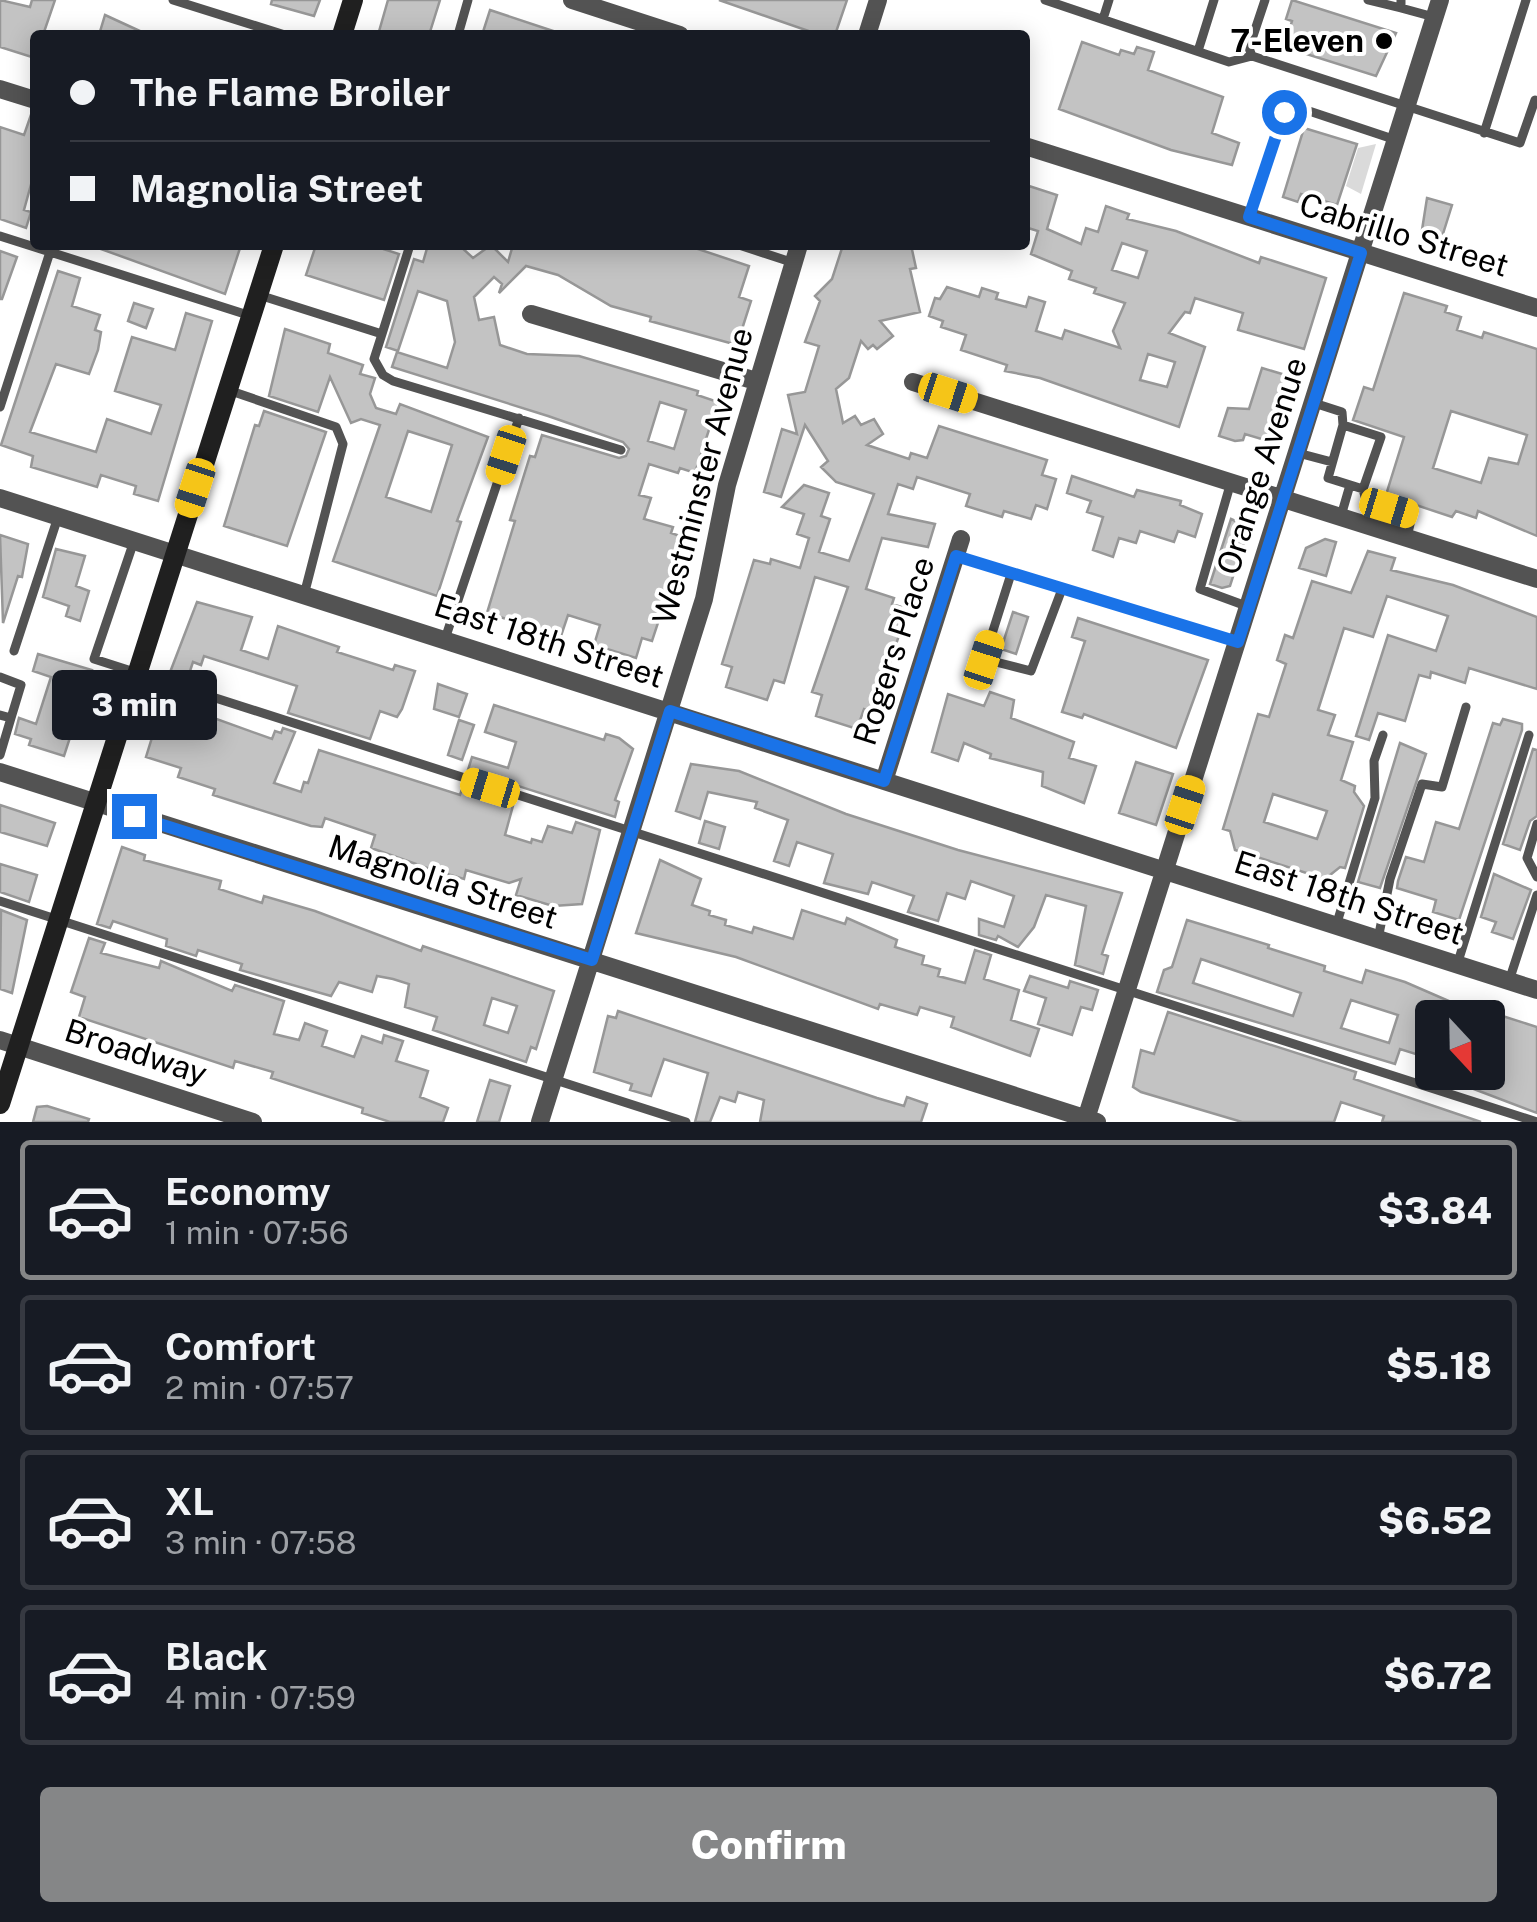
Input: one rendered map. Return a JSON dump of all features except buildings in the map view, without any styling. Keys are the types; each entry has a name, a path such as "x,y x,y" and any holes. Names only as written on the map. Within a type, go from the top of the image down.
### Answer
{"street":[{"path":"344,30 353,0"},
{"path":"572,0 665,30"},
{"path":"869,30 878,0"},
{"name":"Orange Avenue","path":"1090,1121 1164,870 1438,9"},
{"path":"0,88 30,98"},
{"name":"Cabrillo Street","path":"1030,148 1537,308"},
{"path":"0,1104 9,1043 59,919 272,250"},
{"name":"Westminster Avenue","path":"540,1122 704,600 726,485 796,254"},
{"path":"531,314 756,382"},
{"path":"913,382 1537,579"},
{"name":"East 18th Street","path":"0,498 1537,990"},
{"name":"Rogers Place","path":"884,781 958,548"},
{"name":"Magnolia Street","path":"0,772 1090,1121"},
{"name":"Broadway","path":"9,1043 253,1122"}],"lane":[{"path":"173,0 269,30"},
{"path":"459,30 468,0"},
{"path":"1046,0 1230,62 1252,56 1520,143 1534,100"},
{"path":"1103,19 1109,0"},
{"path":"1198,51 1214,0"},
{"path":"1252,56 1249,48 1265,0"},
{"path":"1368,0 1438,9"},
{"path":"1484,132 1526,0"},
{"path":"1249,217 1284,112 1298,106 1396,140"},
{"path":"0,236 30,246"},
{"path":"44,250 251,316"},
{"path":"408,250 374,359 383,375 621,450"},
{"path":"771,250 796,254"},
{"path":"0,407 50,252"},
{"path":"258,294 382,334"},
{"path":"227,390 336,427 343,444 304,595"},
{"path":"1314,403 1342,412 1343,424 1328,478 1364,489"},
{"path":"445,639 519,418"},
{"path":"1343,424 1381,437 1364,489 1366,501 1412,516 1407,538"},
{"path":"1298,453 1332,462"},
{"path":"1231,482 1200,589 1248,607"},
{"path":"1340,517 1350,485"},
{"path":"14,651 58,516"},
{"path":"134,541 94,659 136,676 1536,1122"},
{"path":"958,548 1012,574 1238,642"},
{"path":"1012,574 984,660 1031,671 1062,589"},
{"path":"0,677 21,684 6,716 0,755"},
{"path":"1378,939 1390,879 1422,784 1442,787 1466,707"},
{"path":"1336,926 1375,798 1374,761 1382,735"},
{"path":"1457,964 1529,736"},
{"path":"1537,824 1526,858 1537,877"},
{"path":"1509,981 1537,895"},
{"path":"0,901 686,1122"}],"shaded area":[{"path":"1376,144 1361,194 1346,186 1358,148"}],"place":[{"name":"7-Eleven","path":"1384,41"}],"route":[{"path":"134,816 592,960 670,711 884,781 956,556 1238,642 1361,253 1249,217 1284,112"}]}
